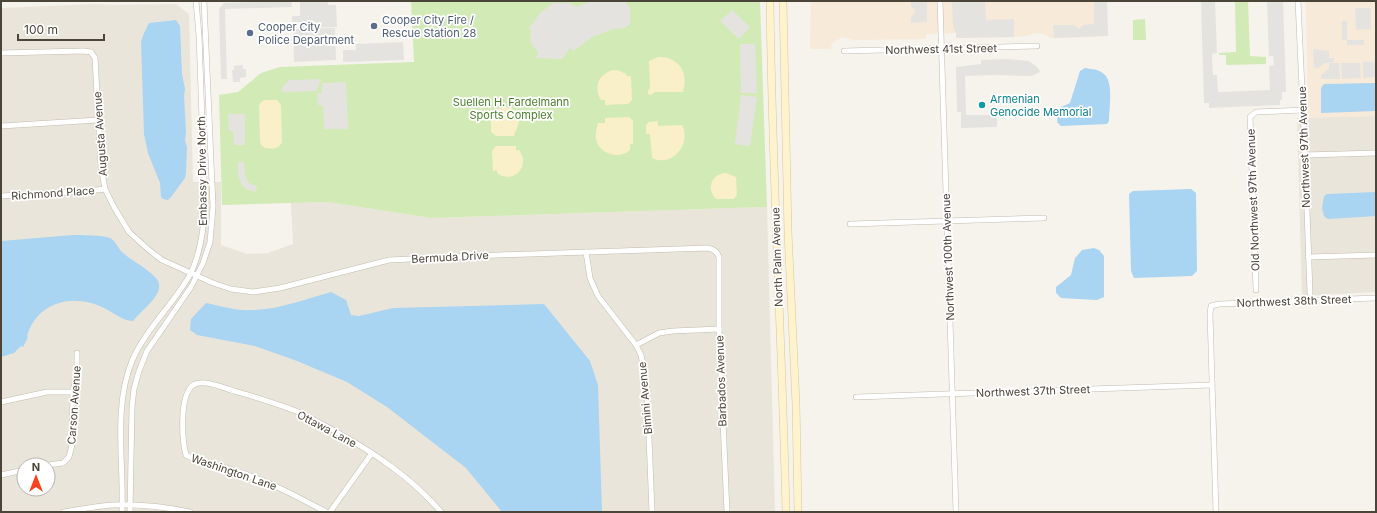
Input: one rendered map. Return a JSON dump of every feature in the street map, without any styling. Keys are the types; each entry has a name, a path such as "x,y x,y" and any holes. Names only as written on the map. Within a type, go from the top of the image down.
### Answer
{"main road":[{"name":"North Palm Avenue","path":"770,1 773,162 781,342 786,512"},
{"name":"North Palm Avenue","path":"783,1 788,232 798,512"},
{"path":"781,342 793,341"}],"street":[{"name":"Embassy Drive North","path":"122,512 121,435 123,394 132,362 143,340 179,292 191,273 202,240 204,227 199,35 196,1"},
{"name":"Embassy Drive North","path":"130,512 132,407 134,389 139,371 147,351 191,287 197,276 210,242 213,207 204,1"},
{"name":"Northwest 100th Avenue","path":"940,1 956,512"},
{"name":"Northwest 97th Avenue","path":"1298,1 1310,293"},
{"name":"Northwest 41st Street","path":"844,51 1037,46"},
{"name":"Augusta Avenue","path":"1,53 91,52 95,58 101,166 105,189 114,208 129,232 162,260 191,273"},
{"name":"Old Northwest 97th Avenue","path":"1256,290 1250,117 1256,112 1303,110"},
{"path":"1,126 98,120"},
{"path":"1305,155 1376,154"},
{"name":"Richmond Place","path":"1,196 105,189"},
{"path":"850,224 1044,218"},
{"name":"Bermuda Drive","path":"191,273 231,289 253,292 280,288 389,260 708,248 716,251"},
{"name":"Barbados Avenue","path":"716,251 718,257 719,329 727,512"},
{"name":"Bimini Avenue","path":"586,252 590,278 598,296 636,345 641,355 646,380 652,512"},
{"path":"1308,257 1376,255"},
{"name":"Northwest 38th Street","path":"1211,385 1211,306 1218,304 1376,298"},
{"path":"636,345 666,332 719,329"},
{"name":"Carson Avenue","path":"56,463 63,462 69,457 72,445 73,392 77,372 77,353"},
{"name":"Ottawa Lane","path":"186,455 183,437 183,421 186,398 188,391 195,384 205,383 304,414 372,453 404,474 441,512"},
{"path":"1211,385 1216,512"},
{"name":"Northwest 37th Street","path":"856,397 1211,385"},
{"path":"1,402 47,392 73,392"},
{"path":"330,512 372,453"},
{"name":"Washington Lane","path":"186,455 193,459 235,470 271,483 326,512"},
{"path":"1,475 16,472"},
{"path":"64,512 122,505 165,508 190,512"}],"shaded area":[{"path":"291,1 292,7 225,9 227,79 221,79 219,9 224,3"},
{"path":"328,1 328,5 336,5 337,27 302,28 302,22 292,22 292,16 300,16 300,2"},
{"path":"592,1 625,1 630,8 630,25 626,26 626,28 613,29 592,37 574,51 570,48 562,59 536,58 538,53 531,43 531,31 529,28 541,12 555,2 570,3 576,7"},
{"path":"811,1 1107,1 1108,36 1051,38 1044,34 1035,33 1027,36 1014,37 956,38 956,33 927,34 925,39 853,40 842,37 832,43 831,49 810,49"},
{"path":"911,1 927,1 927,22 911,23 911,17 916,11 911,6"},
{"path":"952,1 985,1 986,20 1014,19 1014,37 956,38 956,33 953,26"},
{"path":"1094,1 1107,1 1108,36 1054,38 1053,25 1074,25 1079,29 1083,25 1094,24"},
{"path":"1201,1 1215,1 1217,53 1212,54 1213,75 1217,75 1218,92 1270,90 1269,66 1274,65 1273,56 1269,56 1267,1 1283,1 1286,92 1282,92 1282,100 1280,100 1280,105 1209,108 1209,103 1204,103"},
{"path":"1306,1 1376,1 1376,116 1308,118"},
{"path":"96,4 176,4 189,14 193,182 221,182 221,245 247,254 268,253 293,244 291,203 328,202 431,218 767,207 775,512 1,512 1,8"},
{"path":"1355,8 1371,8 1371,29 1356,30"},
{"path":"732,10 750,27 739,39 720,21"},
{"path":"1342,21 1347,21 1347,40 1342,40"},
{"path":"335,28 336,60 294,62 293,29"},
{"path":"1347,40 1364,40 1364,45 1347,45"},
{"path":"403,42 404,60 343,62 343,50 356,50 356,44"},
{"path":"740,44 755,44 757,93 741,93"},
{"path":"1313,49 1329,51 1329,58 1334,58 1334,62 1325,63 1318,68 1314,68"},
{"path":"1007,59 1029,61 1038,68 1040,72 1032,76 965,76 966,115 997,115 997,127 961,128 961,112 957,112 956,67 981,64 981,60"},
{"path":"1363,62 1376,62 1376,77 1363,78"},
{"path":"1329,63 1339,63 1340,79 1321,79 1321,75 1329,68"},
{"path":"1341,63 1360,63 1361,78 1342,79"},
{"path":"243,65 243,69 246,69 246,77 240,78 240,82 233,82 232,70 234,70 234,66"},
{"path":"322,79 315,91 283,92 281,89 289,80"},
{"path":"346,82 348,129 324,129 323,106 318,105 317,93 322,93 322,83"},
{"path":"741,95 757,97 750,146 735,144"},
{"path":"228,114 245,114 245,145 234,145 233,131 229,131"},
{"path":"1376,116 1376,292 1302,296 1297,118"},
{"path":"238,162 244,162 246,179 249,183 257,186 256,192 246,189 242,185 238,175"}],"green space":[{"name":"Suellen H. Fardelmann Sports Complex","path":"411,1 760,1 767,207 431,218 328,202 222,205 219,95 238,92 261,73 280,67 414,62"},
{"path":"1235,1 1248,1 1250,56 1266,57 1266,64 1226,65 1226,55 1219,55 1219,53 1236,52"},
{"path":"1145,19 1146,40 1133,40 1133,20"}],"sand":[{"path":"658,57 672,59 681,67 685,78 683,92 655,92 651,95 648,94 650,88 649,61"},
{"path":"614,70 620,71 627,76 631,76 632,100 628,104 605,105 605,100 601,100 598,90 599,81 605,74"},
{"path":"265,100 277,100 281,105 282,142 275,148 265,148 261,145 260,141 259,106 261,102"},
{"path":"504,107 511,108 518,114 519,123 514,136 496,136 491,132 491,113 494,113 496,110"},
{"path":"629,117 633,121 633,144 630,144 630,150 620,155 605,152 598,144 596,139 598,123 605,123 605,118"},
{"path":"658,121 658,126 682,125 684,132 682,146 673,157 667,160 652,158 650,134 646,134 646,125 649,122"},
{"path":"496,146 516,146 516,150 519,150 523,162 519,172 509,177 497,173 497,170 493,171 492,151"},
{"path":"726,173 736,177 737,195 734,199 716,199 711,191 712,183 717,176"}],"water":[{"path":"176,20 180,26 182,74 185,89 185,140 187,147 186,172 185,178 168,200 161,197 160,183 148,153 144,134 141,42 149,23"},
{"path":"1085,68 1099,71 1105,75 1108,80 1110,87 1109,121 1107,124 1061,126 1057,122 1059,108 1070,103 1080,71"},
{"path":"1376,83 1376,111 1321,113 1321,88 1324,84"},
{"path":"1191,189 1196,193 1197,271 1192,276 1134,278 1131,271 1129,194 1133,191"},
{"path":"1376,192 1376,216 1328,219 1324,216 1322,208 1324,196 1327,194"},
{"path":"73,235 97,236 112,239 122,252 156,278 159,286 156,296 133,321 117,316 106,309 91,303 68,301 57,304 47,308 39,315 32,324 23,347 21,346 14,353 1,357 1,241"},
{"path":"1094,248 1099,250 1104,256 1104,297 1097,300 1061,298 1056,293 1056,287 1071,275 1075,258 1082,250"},
{"path":"331,292 346,300 351,315 359,316 393,308 544,304 590,361 598,385 602,512 502,512 466,468 387,407 347,382 297,361 255,346 197,335 190,330 191,319 206,303 240,310 262,310 292,304"}],"place":[{"name":"Cooper City Fire / Rescue Station 28","path":"374,26"},
{"name":"Cooper City Police Department","path":"250,33"},
{"name":"Armenian Genocide Memorial","path":"982,105"}]}
